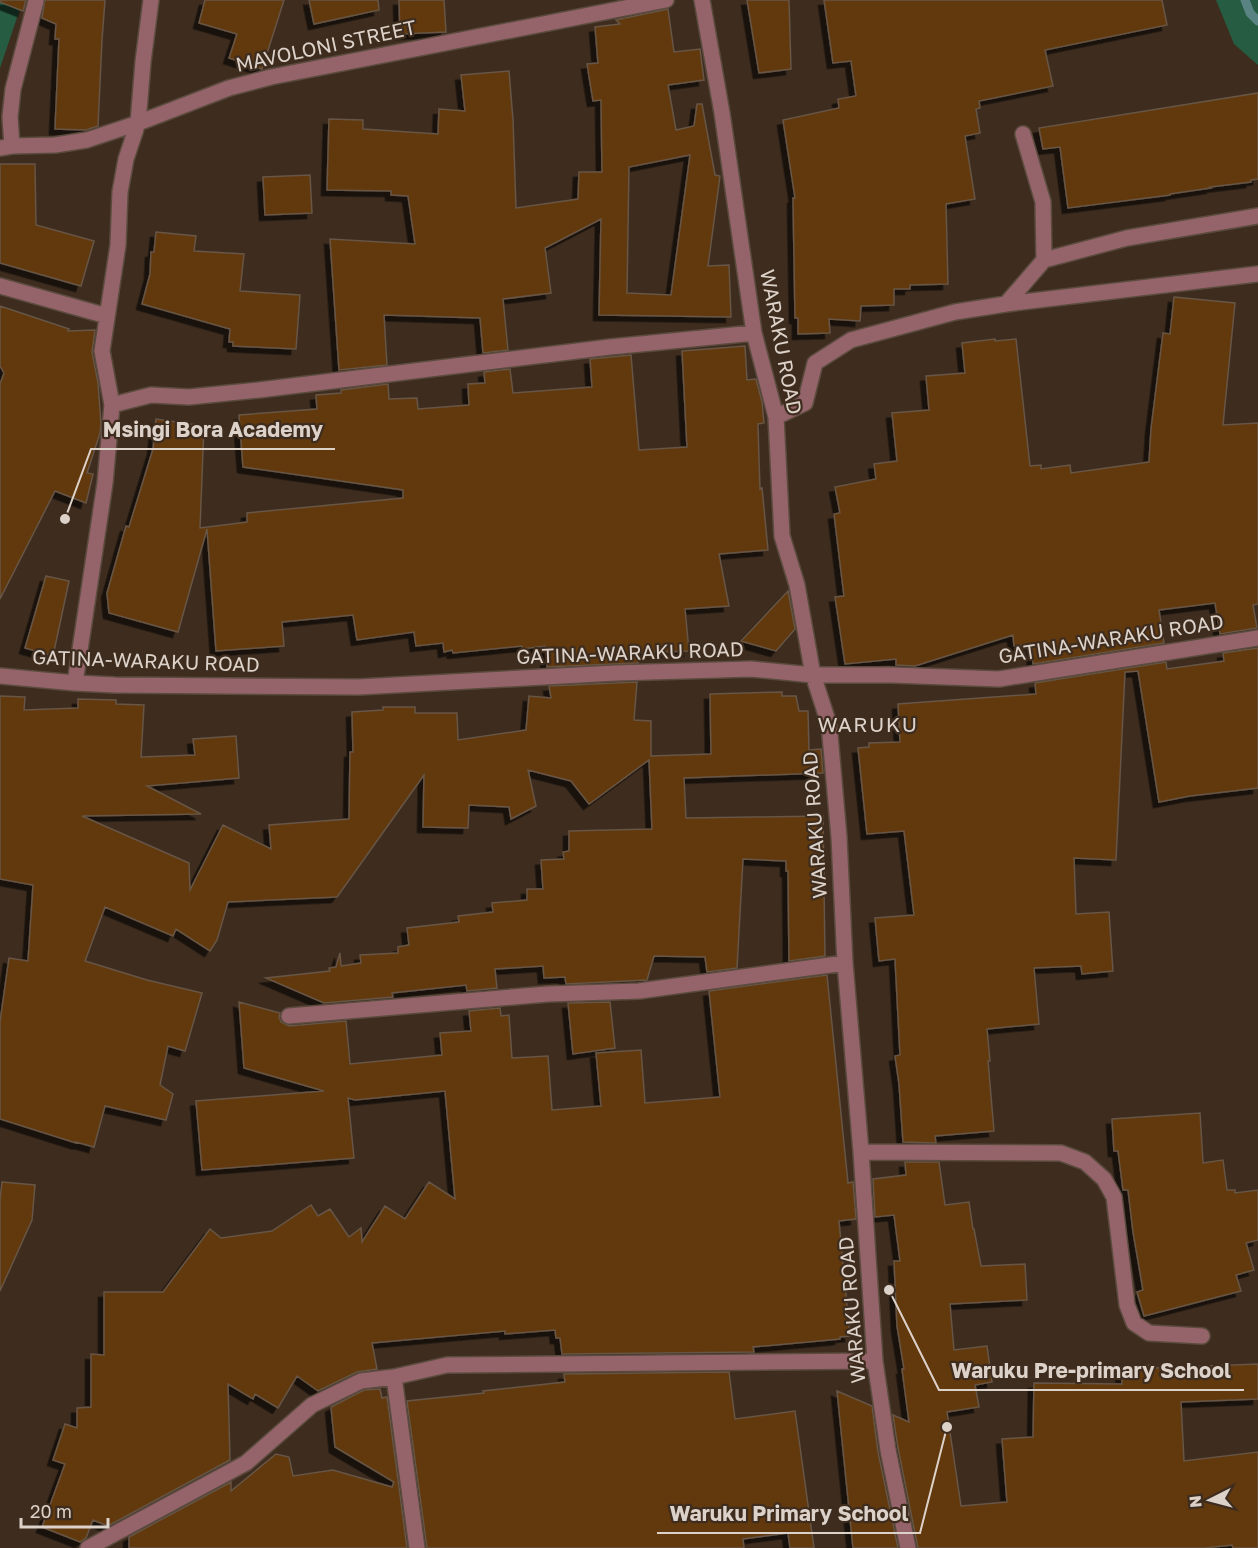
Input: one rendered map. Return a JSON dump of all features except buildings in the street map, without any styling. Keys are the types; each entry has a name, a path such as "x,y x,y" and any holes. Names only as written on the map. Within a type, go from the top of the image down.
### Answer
{"street":[{"path":"75,683 105,483 112,405 102,351 118,245 120,192 126,159 138,123 151,0"},
{"name":"MAVOLONI STREET","path":"6,147 55,145 87,140 229,88 271,77 666,0"},
{"name":"WARAKU ROAD","path":"702,0 722,112 754,333 777,417 782,536 797,585 813,675 829,724 839,837 845,963 875,1361 888,1450 908,1548"},
{"path":"6,147 13,90 36,1"},
{"path":"1023,134 1043,202 1044,260"},
{"path":"1006,304 1044,260 1126,238 1258,216"},
{"path":"777,417 805,403 815,363 851,340 956,312 1258,274"},
{"path":"0,286 107,316"},
{"path":"112,405 151,395 189,397 610,347 754,333"},
{"name":"GATINA-WARAKU ROAD","path":"0,676 75,683 359,687 751,669 813,675 999,679 1258,638"},
{"path":"289,1016 548,994 639,991 845,963"},
{"path":"861,1152 1061,1153 1085,1162 1104,1179 1114,1197 1127,1305 1134,1323 1149,1333 1202,1336"},
{"path":"88,1548 246,1463 312,1405 361,1381 394,1377 447,1365 875,1361"},
{"path":"394,1377 417,1548"}],"green space":[{"path":"0,0 23,0 0,68"},
{"path":"1216,0 1258,0 1258,65 1234,44"}],"waterway":[{"path":"1245,0 1250,13 1258,21"}],"place":[{"name":"Msingi Bora Academy","path":"65,519"},
{"name":"Waruku Pre-primary School","path":"889,1290"},
{"name":"Waruku Primary School","path":"947,1427"}],"district":[{"name":"WARUKU","path":"868,725"}]}
